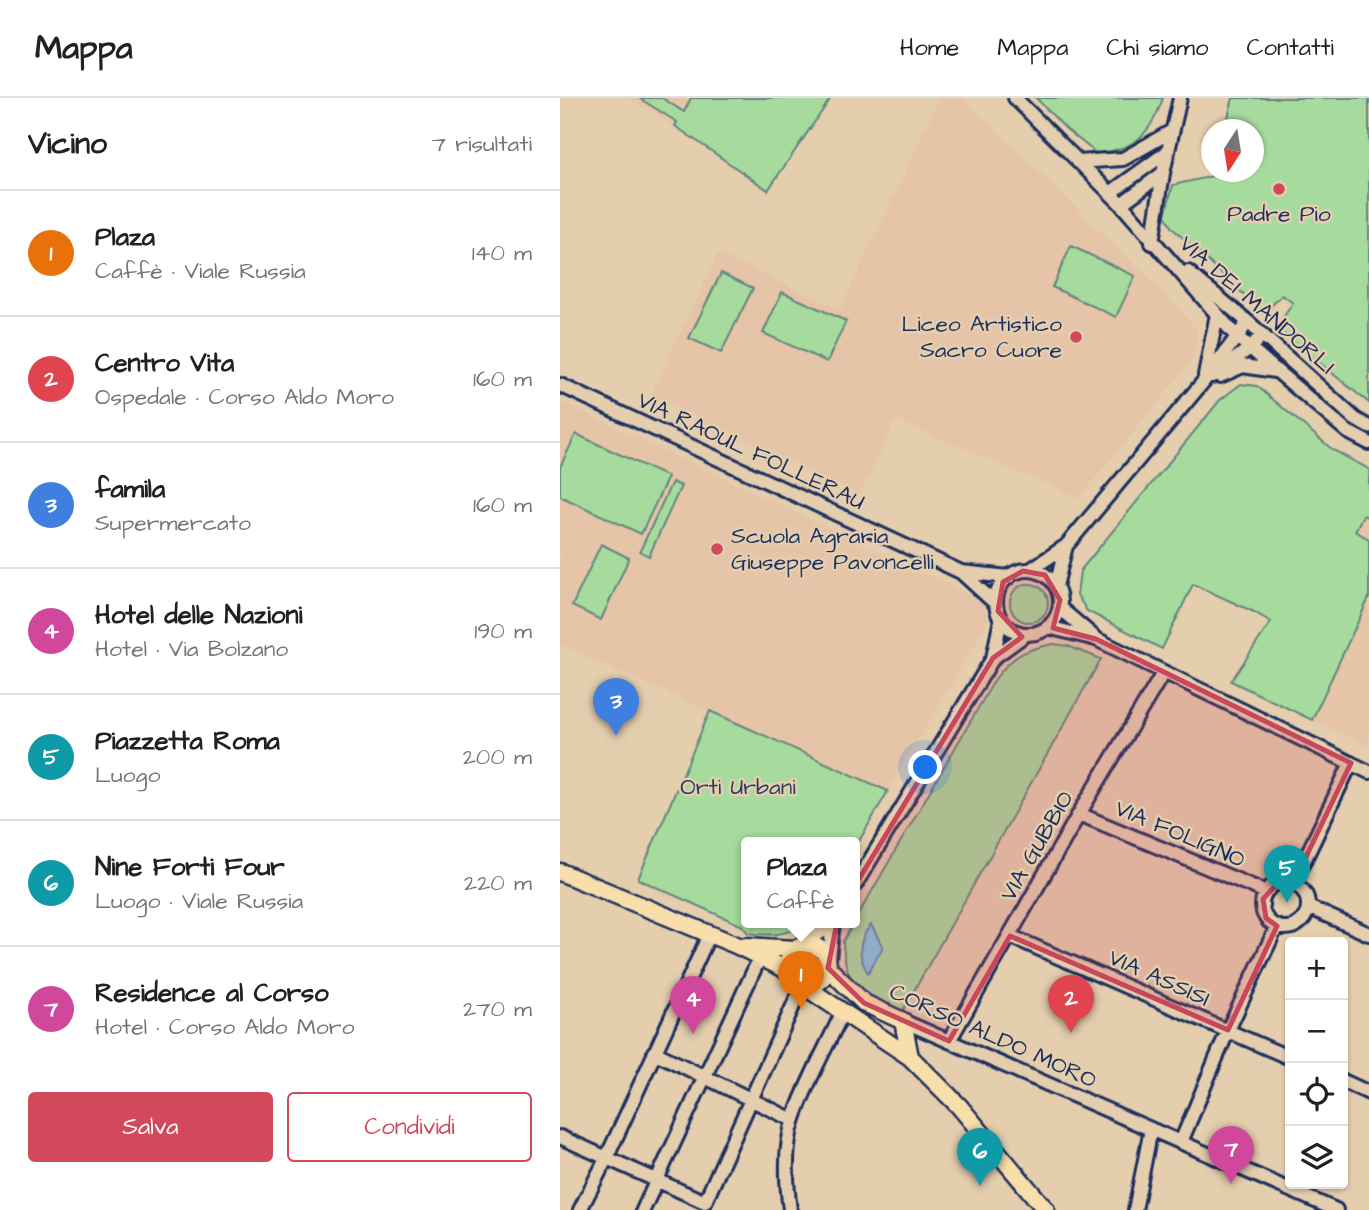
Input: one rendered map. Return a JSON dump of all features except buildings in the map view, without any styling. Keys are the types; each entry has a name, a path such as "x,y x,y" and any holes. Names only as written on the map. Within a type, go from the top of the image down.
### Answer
{"main road":[{"path":"560,872 736,945 789,971"},
{"path":"736,945 796,949 808,945 815,947 825,955 828,968 818,982 800,989"},
{"path":"796,949 789,959 789,971 800,989 843,1011 910,1057 959,1106 1046,1210"},
{"name":"CORSO ALDO MORO","path":"828,968 864,1003 903,1021"},
{"path":"903,1021 910,1057"}],"street":[{"path":"1015,98 1121,204 1152,243"},
{"path":"1152,243 1167,152 1180,98"},
{"path":"1078,162 1123,159 1172,131"},
{"path":"1110,193 1167,152"},
{"path":"1121,204 1163,173"},
{"name":"VIA DEI MANDORLI","path":"1152,243 1236,336 1348,432 1369,443"},
{"name":"VIA DEI MANDORLI","path":"1152,243 1248,322 1355,419 1369,427"},
{"path":"1203,382 1217,314"},
{"path":"1030,570 1045,575 1056,586 1060,608 1048,627 1034,634 1026,634 1012,629 1001,619 996,604 999,589 1015,573 1030,570 1066,546 1203,382 1248,322"},
{"path":"1203,382 1250,348 1262,335"},
{"path":"1203,382 1244,366 1275,371"},
{"name":"VIA RAOUL FOLLERAU","path":"560,385 961,572 996,604"},
{"path":"1056,586 1066,546"},
{"name":"VIA RAOUL FOLLERAU","path":"961,572 1009,577"},
{"path":"1060,608 1096,639"},
{"path":"860,877 993,658 1001,619"},
{"path":"1048,627 1096,639 1369,772"},
{"path":"993,658 1026,634"},
{"name":"VIA GUBBIO","path":"949,1041 1163,673"},
{"path":"1293,884 1351,763"},
{"name":"VIA FOLIGNO","path":"1079,814 1266,892"},
{"path":"1278,883 1293,884 1305,893 1308,907 1302,920 1283,928 1271,923 1263,912 1263,899 1266,892 1278,883"},
{"path":"1308,907 1369,934"},
{"path":"1181,1142 1227,1030 1277,926"},
{"path":"796,949 826,928"},
{"path":"828,968 832,928"},
{"path":"580,1210 709,935"},
{"name":"VIA ASSISI","path":"1010,936 1285,1056"},
{"path":"643,1210 760,957"},
{"path":"560,1136 705,1202 800,989"},
{"path":"790,1210 788,1148 793,1120 843,1011"},
{"name":"CORSO ALDO MORO","path":"903,1021 1336,1210"},
{"path":"654,1052 793,1120"},
{"path":"1348,1083 1369,1093"},
{"path":"1135,1210 1152,1129"}],"highlighted area":[{"path":"1023,571 1045,575 1060,600 1053,628 1096,639 1351,763 1293,884 1278,883 1263,899 1266,918 1277,926 1228,1030 1010,936 949,1041 864,1003 828,968 839,912 993,658 1022,637 998,611 1003,582"}],"shaded area":[{"path":"627,98 691,98 675,126"},
{"path":"940,98 963,98 1173,302 1198,331 1192,361 1079,498 896,420 860,495 650,396 718,253 840,310"},
{"name":"Scuola Agraria Giuseppe Pavoncelli","path":"560,401 981,600 989,621 888,791 560,645"},
{"path":"1369,478 1369,747 1231,681"}],"green space":[{"path":"639,98 662,98 684,112 691,98 831,98 768,190 675,126 677,122"},
{"path":"1036,98 1163,98 1153,121 1140,138 1121,148 1096,153 1066,129"},
{"path":"1233,98 1369,98 1369,403 1276,328 1293,303 1282,295 1264,313 1171,227 1165,215 1173,185 1201,179 1201,182 1264,182 1264,119 1228,119"},
{"path":"1071,246 1135,276 1116,317 1052,287"},
{"path":"721,273 753,288 721,353 689,338"},
{"path":"782,292 846,321 827,362 763,333"},
{"path":"1241,384 1257,386 1333,450 1369,469 1369,518 1363,515 1355,531 1369,539 1369,598 1312,720 1231,681 1271,622 1254,612 1193,584 1162,649 1087,611 1077,595 1080,571 1220,400"},
{"path":"576,434 668,477 641,534 560,496 560,467"},
{"path":"672,482 681,486 649,556 640,551"},
{"path":"601,544 629,558 601,620 572,606"},
{"path":"1029,584 1042,590 1048,603 1042,616 1029,622 1016,616 1010,603 1016,590"},
{"path":"1054,644 1068,646 1101,659 902,1012 876,1001 858,988 847,969 843,941 851,928 860,928 860,912 995,679 1020,654"},
{"name":"Orti Urbani","path":"710,711 888,791 860,839 860,837 741,837 741,925 638,879"},
{"name":"Orti Urbani","path":"744,928 796,928 770,935 748,933"}],"water":[{"path":"871,925 883,947 868,973 860,948"}],"place":[{"name":"Padre Pio","path":"1279,189"},
{"name":"Liceo Artistico Sacro Cuore","path":"1076,337"},
{"name":"Scuola Agraria Giuseppe Pavoncelli","path":"717,549"},
{"name":"famila","path":"616,736"},
{"name":"Piazzetta Roma","path":"1287,903"},
{"name":"Plaza","path":"801,1009"},
{"name":"Centro Vita","path":"1071,1033"},
{"name":"Hotel delle Nazioni","path":"693,1034"},
{"name":"Residence al Corso","path":"1231,1184"},
{"name":"Nine Forti Four","path":"980,1186"}]}
